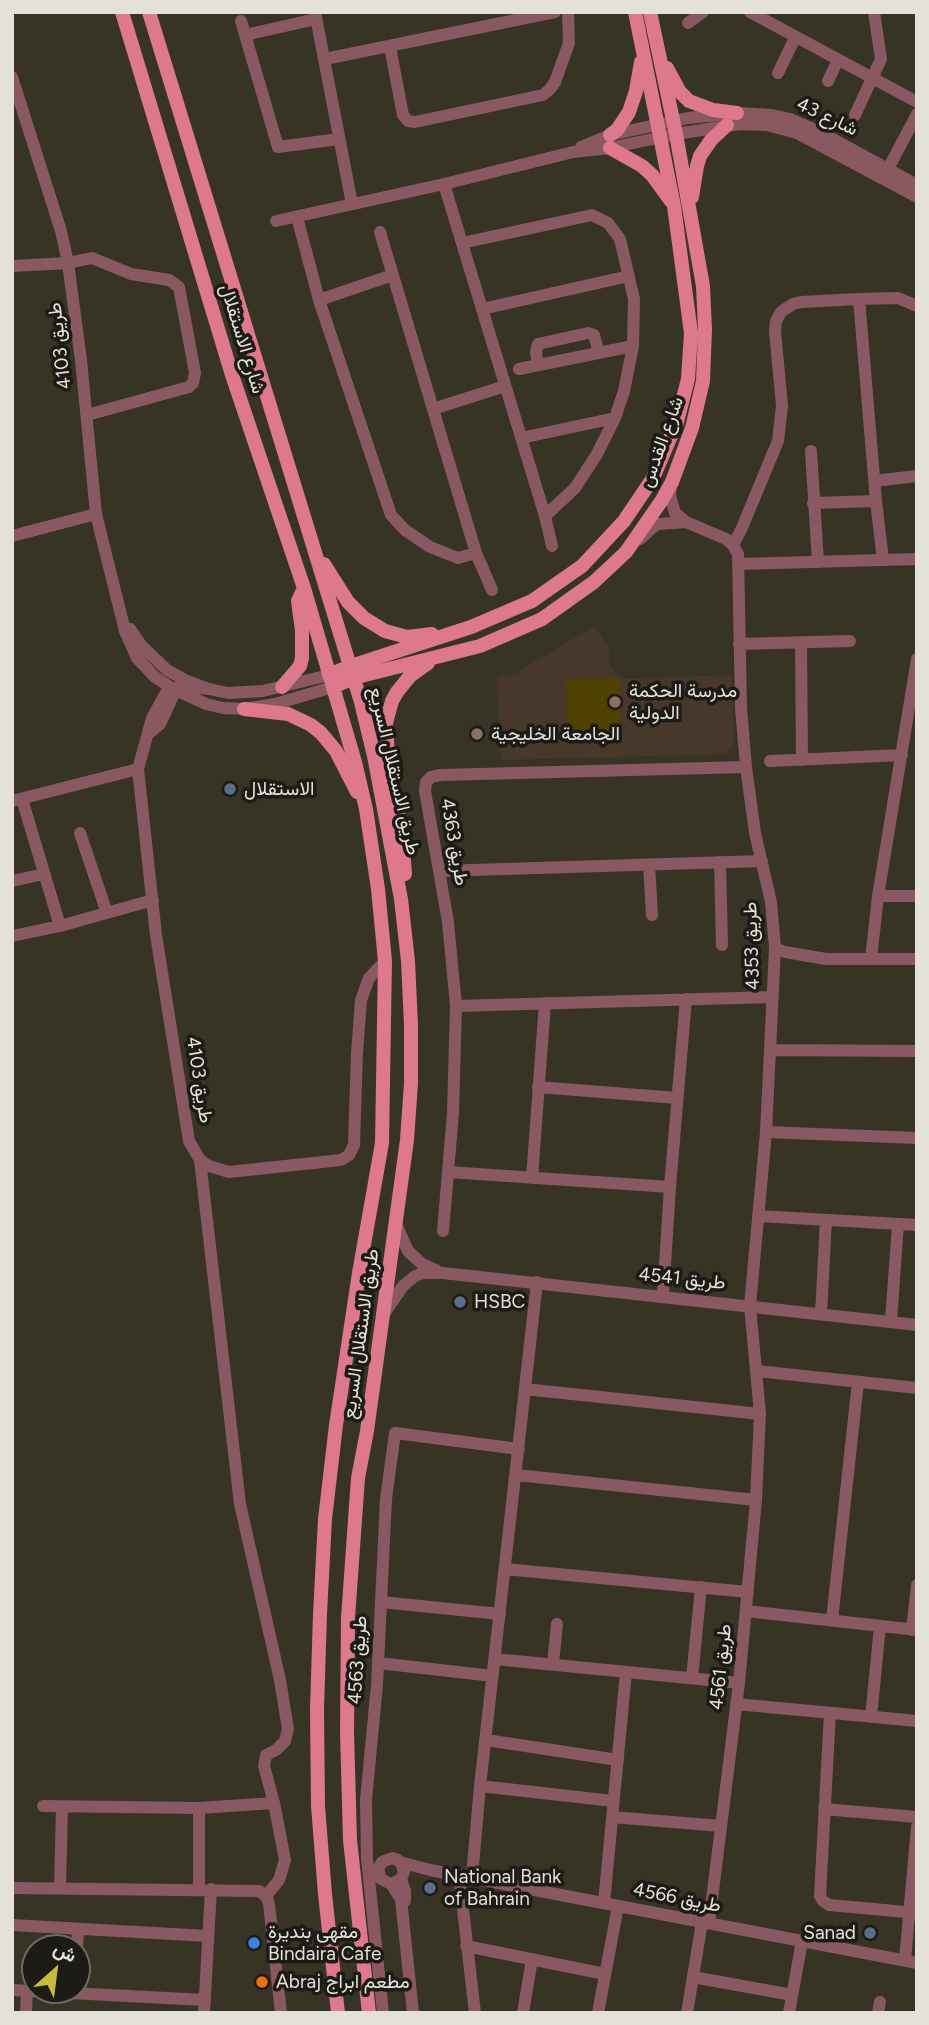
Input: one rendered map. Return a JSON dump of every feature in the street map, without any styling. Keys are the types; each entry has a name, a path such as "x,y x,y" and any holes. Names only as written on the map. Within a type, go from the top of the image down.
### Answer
{"main road":[{"name":"شارع الاستقلال","path":"122,12 232,375 304,588 331,681"},
{"name":"شارع الاستقلال","path":"149,12 351,673"},
{"name":"شارع القدس","path":"351,673 480,646 542,619 594,582 626,552 672,482 692,428 703,382 704,286 690,212 667,129 642,54 635,12"},
{"name":"شارع القدس","path":"331,681 532,601 582,566 624,521 653,478 677,422 688,379 691,333 674,206 659,51 650,12"},
{"path":"659,51 680,92 689,101 713,110 737,113"},
{"path":"642,54 633,102 610,142 652,175 674,206"},
{"path":"690,212 700,156 711,140 727,125"},
{"path":"314,551 327,567 348,603 364,618 385,631 407,637 471,627"},
{"path":"282,687 300,666 302,658 298,601 304,588"},
{"path":"401,899 405,877 402,837 388,755 386,723 397,692 410,676 437,657"},
{"name":"طريق الاستقلال السريع","path":"351,673 374,756 401,899 408,974 411,1083 396,1224 358,1478 348,1618 350,1840 369,2013"},
{"name":"طريق الاستقلال السريع","path":"331,681 366,809 385,961 382,1143 336,1425 325,1520 320,1614 318,1806 338,2013"},
{"path":"244,709 288,714 321,733 336,751 366,809"}],"street":[{"path":"325,59 555,12"},
{"path":"390,47 403,115 408,121 415,122 543,95 555,82 569,43 568,12"},
{"path":"688,23 703,12"},
{"path":"750,12 917,102"},
{"path":"855,115 881,60 874,12"},
{"path":"245,36 316,15 352,204"},
{"path":"241,21 278,147 339,139"},
{"path":"778,73 795,38"},
{"path":"828,81 838,60"},
{"name":"طريق 4103","path":"12,77 61,230 68,263 87,415 96,513 120,615 137,658 155,677 173,689 206,704 223,708 244,709 275,704 331,681"},
{"name":"شارع 43","path":"667,129 737,113 790,119 917,185"},
{"path":"888,169 917,114"},
{"name":"شارع 43","path":"667,129 767,125 797,133 917,197"},
{"path":"276,221 444,184 667,129"},
{"path":"444,184 545,516 551,546"},
{"path":"462,243 592,215 608,223 620,239 634,299 633,346 624,391 615,418 597,454 575,488 545,516"},
{"path":"297,217 319,300 391,515 405,530 430,547 458,558 476,553"},
{"path":"380,232 476,553 492,590"},
{"path":"12,266 68,263 92,258 131,274 174,282 179,287 195,373 193,383 189,387 87,415"},
{"path":"319,300 393,275"},
{"path":"482,309 629,276"},
{"path":"672,482 670,496 675,513 686,522 719,535 733,545 778,441 782,406 775,331 781,312 793,304 890,298 915,301"},
{"path":"859,299 883,559"},
{"path":"538,365 538,344 588,333 596,337 599,353"},
{"path":"519,369 633,346"},
{"path":"433,409 505,386"},
{"path":"521,438 615,418"},
{"path":"811,450 818,562"},
{"path":"874,481 917,476"},
{"path":"813,503 876,501"},
{"path":"12,536 96,513"},
{"path":"626,552 652,528 669,522 686,522"},
{"name":"طريق 4353","path":"733,545 739,564 741,708 746,767 755,833 771,902 775,948 766,1132 750,1306"},
{"path":"739,564 917,559"},
{"name":"طريق 4103","path":"120,615 141,645 167,670 209,689 245,693 331,681"},
{"path":"739,644 850,641"},
{"path":"801,642 802,760"},
{"path":"871,959 878,896 917,659"},
{"name":"طريق 4103","path":"167,670 173,697 160,724 149,733 138,769 156,935 189,1141 200,1160 240,1504 288,1729 285,1741 267,1755 264,1766 285,1860 279,1880 266,1896"},
{"path":"173,689 181,686 209,689"},
{"path":"770,761 902,755"},
{"name":"طريق 4363","path":"443,1231 453,1113 456,1006 449,922 425,790 428,779 436,775 508,772 746,767"},
{"path":"60,926 17,800 138,769"},
{"path":"80,833 107,912"},
{"path":"440,870 762,861"},
{"path":"720,862 722,945"},
{"path":"649,864 652,915"},
{"path":"12,881 44,874"},
{"path":"878,896 917,897"},
{"path":"12,936 60,926 153,900"},
{"path":"775,948 826,959 917,959"},
{"path":"200,1160 209,1166 229,1172 341,1160 349,1154 354,1145 361,1000 369,978 385,961"},
{"path":"456,1006 773,997"},
{"path":"663,1296 686,999"},
{"path":"532,1178 545,1003"},
{"path":"770,1050 917,1051"},
{"path":"538,1087 677,1098"},
{"path":"766,1132 917,1138"},
{"path":"448,1172 670,1187"},
{"path":"758,1216 917,1225"},
{"path":"821,1314 826,1220"},
{"path":"396,1224 403,1243 414,1258 443,1273"},
{"path":"891,1321 898,1224"},
{"path":"383,1315 403,1286 415,1276 423,1273 443,1273"},
{"name":"طريق 4541","path":"443,1273 917,1325"},
{"path":"472,1877 537,1282"},
{"name":"طريق 4561","path":"687,2013 721,1826 748,1592 760,1414 750,1306"},
{"path":"757,1371 917,1388"},
{"path":"832,1620 858,1382"},
{"path":"525,1390 760,1414"},
{"name":"طريق 4563","path":"383,2013 366,1836 386,1499 395,1433 519,1449"},
{"path":"516,1475 756,1500"},
{"path":"505,1569 748,1592"},
{"path":"746,1611 914,1630 917,1585"},
{"path":"692,1678 701,1587"},
{"path":"381,1602 500,1614"},
{"path":"553,1664 557,1624"},
{"path":"871,1717 880,1626"},
{"path":"495,1659 739,1683"},
{"path":"378,1663 494,1676"},
{"path":"604,1903 626,1672"},
{"path":"736,1704 917,1721"},
{"path":"830,1713 819,1893 829,1905 913,1913"},
{"path":"486,1740 618,1760"},
{"path":"481,1786 613,1801"},
{"path":"43,1806 199,1808 274,1803"},
{"path":"60,1887 62,1807"},
{"path":"91,1993 204,2006 208,1936 199,1808"},
{"path":"824,1809 917,1817"},
{"path":"612,1817 721,1826"},
{"path":"911,1961 917,1828"},
{"path":"366,1836 381,1850 396,1873 405,1897 404,1925 413,2013"},
{"name":"طريق 4566","path":"396,1873 430,1870 472,1877 911,1961"},
{"path":"372,1908 378,1891 396,1873"},
{"path":"459,1875 475,2013"},
{"path":"12,1888 255,1890 266,1896 269,1904 281,2013"},
{"path":"598,2013 618,1906"},
{"path":"12,1925 208,1936"},
{"path":"78,1930 78,1934"},
{"path":"789,2013 802,1941"},
{"path":"466,1946 605,1974"},
{"path":"523,2013 532,1959"},
{"path":"693,1977 792,1995"}],"shaded area":[{"name":"مدرسة الحكمة الدولية","path":"595,626 606,645 609,644 610,666 616,675 627,679 731,675 734,744 726,754 501,760 497,676 520,675 519,671"},
{"path":"620,678 621,740 568,741 566,679"}],"place":[{"name":"مدرسة الحكمة الدولية","path":"615,702"},
{"name":"الجامعة الخليجية","path":"477,734"},
{"name":"الاستقلال","path":"230,789"},
{"name":"HSBC","path":"460,1302"},
{"name":"National Bank of Bahrain","path":"430,1888"},
{"name":"Sanad","path":"870,1933"},
{"name":"مقهى بنديرة Bindaira Cafe","path":"254,1943"},
{"name":"Abraj مطعم ابراج","path":"262,1982"}]}
